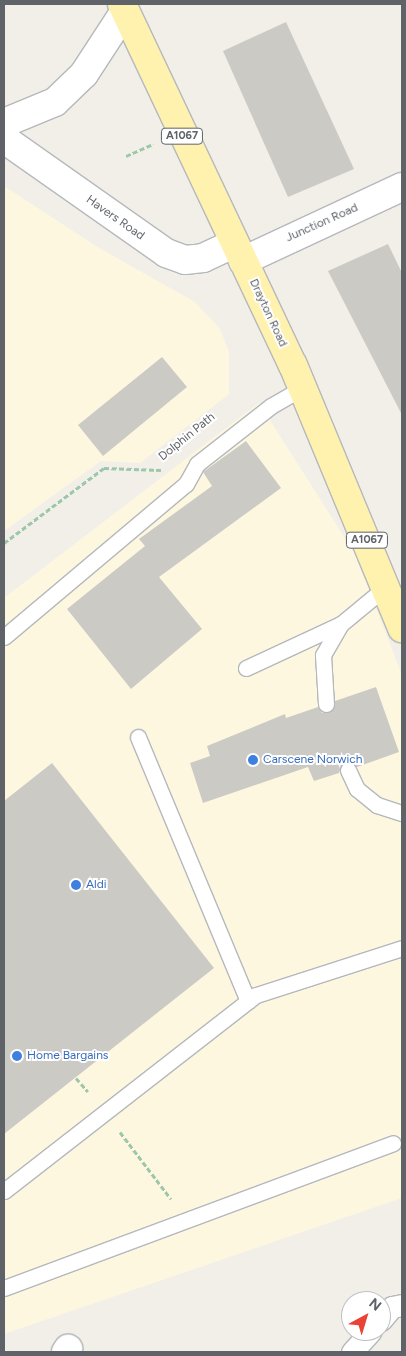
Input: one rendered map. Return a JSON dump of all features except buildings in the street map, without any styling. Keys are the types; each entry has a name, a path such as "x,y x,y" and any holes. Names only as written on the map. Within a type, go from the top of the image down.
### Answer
{"main road":[{"name":"Drayton Road","path":"123,7 302,388 387,586 402,628"}],"street":[{"path":"4,123 55,102 84,74 123,7"},
{"name":"Havers Road","path":"4,139 166,252 185,260 239,252"},
{"name":"Junction Road","path":"239,252 402,187"},
{"path":"352,1352 362,1341"}],"lane":[{"path":"4,637 54,599 186,484 197,464 271,406 302,388"},
{"path":"246,668 342,624 387,586"},
{"path":"326,704 323,655 342,624"},
{"path":"138,737 248,1001"},
{"path":"348,770 357,788 378,805 402,813"},
{"path":"4,1191 256,995 402,948"},
{"path":"4,1288 394,1143"}],"path":[{"name":"Dolphin Path","path":"4,543 104,468 160,470 168,464"},
{"path":"76,1078 105,1112 174,1203"}],"shaded area":[{"path":"4,186 99,248 195,302 220,329 229,352 229,394 140,463 101,461 4,531"},
{"path":"259,403 355,554 402,675 402,1198 4,1334 4,598"}],"place":[{"name":"Carscene Norwich","path":"253,760"},
{"name":"Aldi","path":"76,885"},
{"name":"Home Bargains","path":"17,1056"}]}
